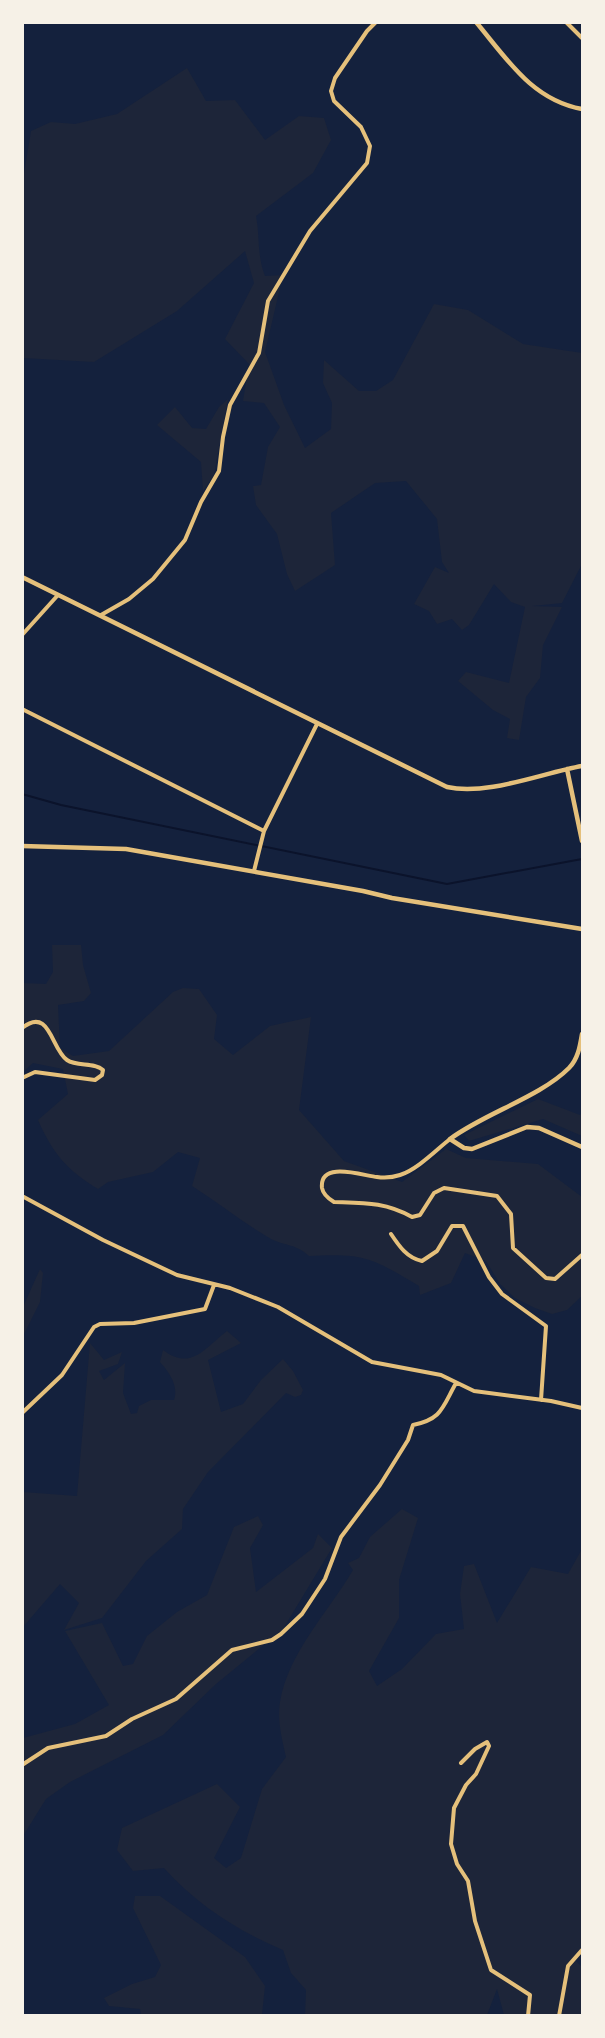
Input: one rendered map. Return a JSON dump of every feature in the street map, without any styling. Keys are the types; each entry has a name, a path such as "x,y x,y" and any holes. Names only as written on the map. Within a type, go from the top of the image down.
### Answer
{"street":[{"path":"99,616 129,599 153,579 185,540 201,502 219,471 230,405 259,353 268,301 310,231 367,163 370,146 361,128 334,101 331,91 335,78 367,31 376,22"},
{"path":"476,22 509,65 529,85 550,98 582,109"},
{"path":"566,22 582,38"},
{"path":"22,577 447,787 461,790 582,766"},
{"path":"22,635 58,595"},
{"path":"22,709 264,831"},
{"path":"254,871 264,831 317,724"},
{"path":"567,769 582,842"},
{"path":"22,846 126,849 392,898 582,929"},
{"path":"22,1028 35,1022 47,1026 60,1053 68,1061 100,1067 103,1070 102,1075 95,1080 35,1072 22,1078"},
{"path":"582,1034 577,1056 570,1067 550,1082 469,1124 402,1174 380,1178 341,1170 330,1172 324,1179 322,1188 327,1198 334,1202 381,1203 394,1206 412,1217 420,1215 434,1193 444,1188 497,1196 510,1214 513,1248 546,1278 555,1279 582,1255"},
{"path":"450,1139 464,1148 472,1149 527,1127 539,1128 582,1147"},
{"path":"22,1196 127,1252 177,1275 230,1288 278,1307 372,1362 441,1375 474,1391 582,1408"},
{"path":"391,1234 402,1250 414,1259 422,1261 437,1251 452,1226 463,1226 489,1277 502,1294 546,1326 541,1400"},
{"path":"22,1413 62,1375 94,1327 100,1324 155,1319 205,1309 214,1285"},
{"path":"22,1765 48,1748 106,1736 132,1719 176,1699 232,1650 272,1640 281,1634 302,1614 325,1579 341,1537 380,1485 408,1440 410,1429 413,1425 432,1421 437,1416 456,1383"},
{"path":"461,1763 487,1742 489,1746 476,1774 466,1785 454,1808 451,1844 457,1864 468,1881 475,1921 491,1970 530,1995 528,2016"},
{"path":"559,2016 568,1966 582,1950"}],"shaded area":[{"path":"187,68 206,101 235,100 265,140 299,116 324,118 331,140 313,173 256,216 265,276 283,275 265,352 284,405 305,448 331,429 332,403 323,383 324,360 359,391 376,391 393,380 434,304 468,310 523,344 582,353 582,564 562,603 532,606 562,607 543,645 540,678 526,697 519,740 507,738 510,719 493,710 458,681 466,672 509,683 525,607 511,602 494,584 469,625 462,630 452,619 437,624 429,611 414,604 435,567 449,573 442,562 437,519 406,481 375,483 331,513 335,565 295,591 287,574 277,534 256,505 253,486 261,485 268,447 280,427 264,403 243,401 249,364 225,339 254,283 245,251 177,311 94,362 23,358 22,185 31,131 51,122 75,124 117,114"},
{"path":"228,399 214,475 203,491 201,462 157,425 175,407 192,428 206,429 219,407"},
{"path":"52,945 81,945 83,965 91,993 84,1001 58,1005 60,1048 73,1056 109,1051 173,992 183,988 199,989 217,1015 214,1039 233,1055 270,1026 311,1017 299,1110 344,1161 402,1182 446,1149 466,1158 538,1164 582,1197 582,1296 567,1310 552,1314 535,1308 515,1298 500,1284 486,1261 465,1253 451,1283 420,1295 419,1286 367,1259 343,1255 309,1256 300,1249 271,1239 192,1186 200,1158 178,1152 153,1172 108,1182 98,1189 87,1182 69,1168 55,1152 38,1120 68,1094 63,1069 33,1063 23,1072 23,983 46,984 53,972"},
{"path":"538,1099 580,1115 582,1113 582,1136 543,1119 469,1141 464,1135"},
{"path":"40,1269 43,1273 40,1302 23,1336 23,1307"},
{"path":"227,1331 241,1343 208,1360 221,1412 243,1404 261,1380 283,1359 293,1371 303,1390 301,1395 295,1397 286,1393 208,1472 183,1509 182,1529 146,1561 102,1618 64,1630 79,1603 60,1584 23,1627 23,1492 77,1496 90,1343 104,1360 122,1352 118,1364 99,1371 104,1380 125,1363 123,1393 131,1414 137,1413 139,1406 151,1400 174,1400 174,1384 160,1362 163,1350 173,1356 189,1358 197,1355"},
{"path":"402,1509 418,1518 399,1580 399,1618 369,1671 377,1686 402,1669 436,1634 464,1629 460,1594 464,1566 474,1564 497,1623 531,1567 568,1574 582,1549 582,1947 574,1959 582,1967 582,2015 504,2015 497,1989 487,2015 305,2015 306,1990 291,1973 283,1950 219,1916 190,1894 164,1868 133,1871 117,1850 122,1828 217,1784 240,1807 214,1858 226,1868 241,1858 262,1789 286,1757 280,1730 279,1709 284,1684 291,1666 310,1633 353,1570 348,1563 359,1558 370,1537"},
{"path":"258,1516 263,1525 250,1548 256,1592 313,1548 318,1534 332,1548 283,1629 216,1684 163,1735 70,1782 46,1799 23,1836 23,1738 75,1724 109,1705 65,1631 102,1623 123,1666 133,1664 147,1636 177,1612 207,1595 234,1527"},
{"path":"135,1896 160,1896 245,1957 265,1986 262,2015 141,2015 140,2009 109,2006 104,1998 132,1984 155,1977 161,1965 133,1908"}],"waterway":[{"path":"22,794 61,805 447,884 582,859"}]}
